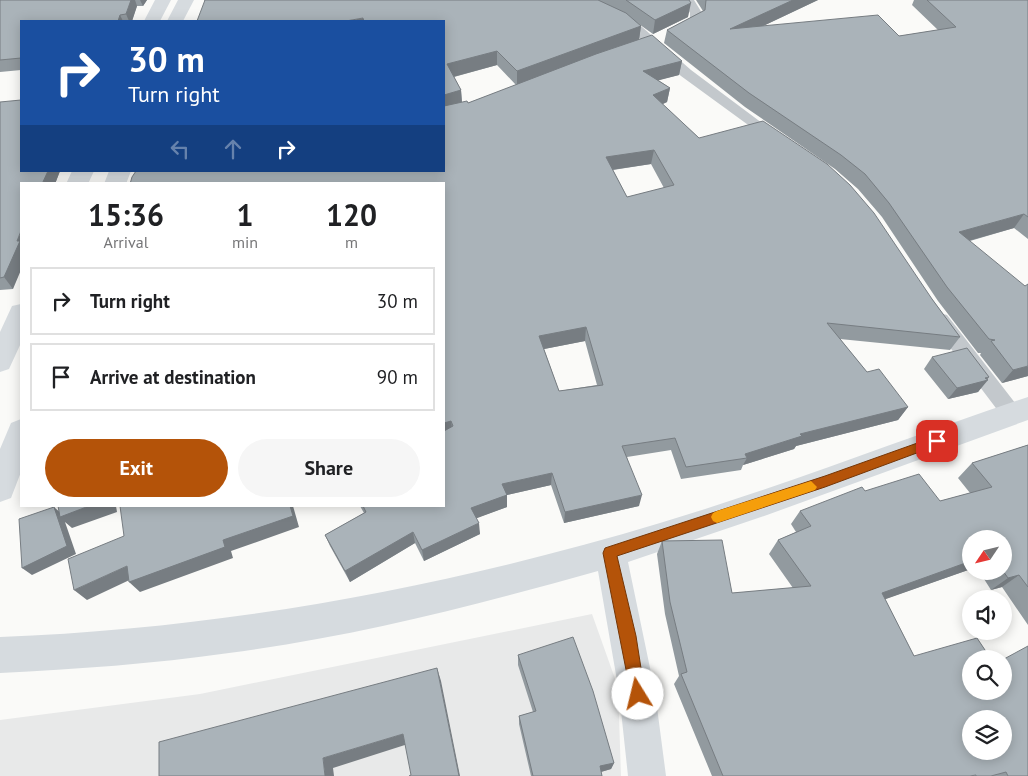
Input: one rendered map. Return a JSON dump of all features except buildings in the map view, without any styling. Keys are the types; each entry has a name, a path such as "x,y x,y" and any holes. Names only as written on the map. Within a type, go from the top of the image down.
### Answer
{"main road":[{"path":"153,20 163,0"},
{"path":"176,20 186,0"},
{"path":"0,362 20,315"},
{"path":"0,655 69,654 173,644 288,629 405,605 610,553 825,482 1020,411"},
{"path":"0,489 20,435"},
{"path":"610,553 628,636 644,733 647,776"}],"street":[{"path":"579,0 601,8 661,37 717,97 790,148"},
{"path":"634,48 696,20 696,13 688,0"},
{"path":"930,307 1020,411"}],"shaded area":[{"path":"592,614 618,687 621,776 0,776 0,720 200,694"}],"slow traffic":[{"path":"717,517 811,487"}],"route":[{"path":"638,694 610,553 825,482 937,441"}]}
